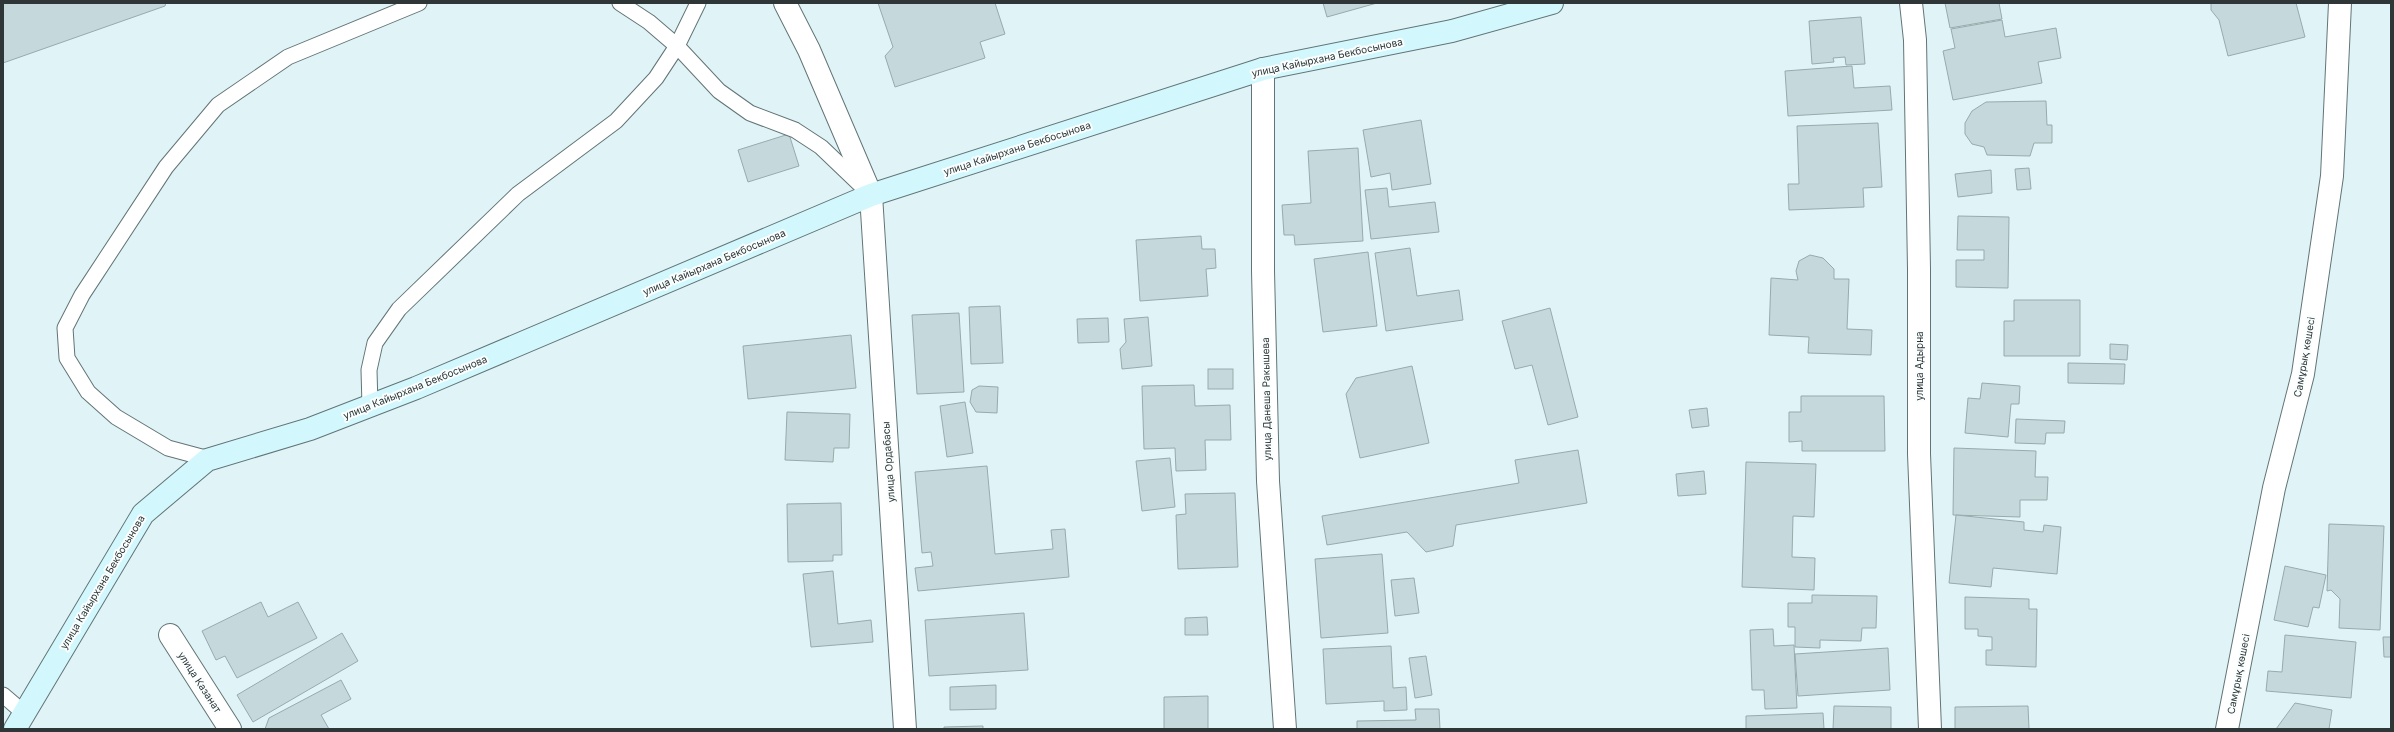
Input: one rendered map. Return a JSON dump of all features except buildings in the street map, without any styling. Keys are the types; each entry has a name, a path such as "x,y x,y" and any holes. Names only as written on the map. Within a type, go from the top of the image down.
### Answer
{"street":[{"name":"улица Ордабасы","path":"786,3 812,57 871,195 905,729"},
{"name":"улица Кайырхана Бекбосынова","path":"20,721 143,514 209,459 310,429 370,406 871,195 1263,69 1452,31 1552,3"},
{"name":"улица Адырна","path":"1911,3 1915,40 1919,261 1919,454 1930,729"},
{"name":"Самұрық көшесі","path":"2227,729 2274,488 2303,374 2332,176 2340,3"},
{"name":"улица Данеша Ракышева","path":"1263,69 1263,264 1268,481 1285,729"},
{"name":"улица Казанат","path":"170,634 230,729"}],"lane":[{"path":"209,459 168,448 116,417 88,392 67,358 65,328 82,295 166,167 218,105 288,57 419,3"},
{"path":"620,3 649,22 677,46 719,91 750,113 795,130 821,147 871,195"},
{"path":"370,406 369,370 376,342 399,309 518,194 616,121 656,78 677,46 698,3"},
{"path":"3,695 20,721"}]}
